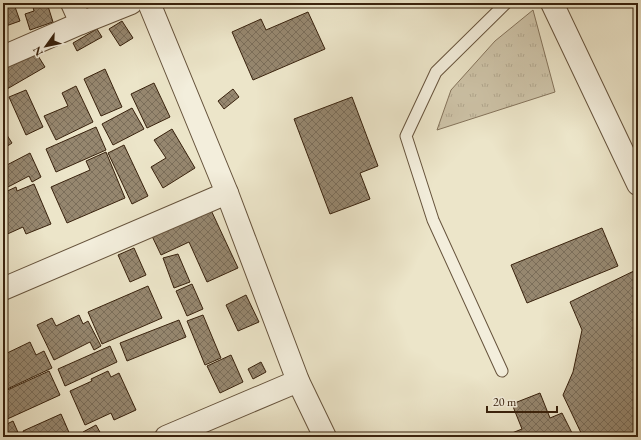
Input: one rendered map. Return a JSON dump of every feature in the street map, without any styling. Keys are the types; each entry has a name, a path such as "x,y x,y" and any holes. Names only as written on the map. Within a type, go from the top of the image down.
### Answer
{"street":[{"path":"72,3 81,23"},
{"path":"3,56 131,3"},
{"path":"149,3 226,193 298,382 324,437"},
{"path":"552,3 638,184"},
{"path":"3,289 226,193"},
{"path":"166,437 298,382"}],"lane":[{"path":"502,371 433,220 406,136 436,72 506,3"}],"green space":[{"path":"533,10 555,92 437,130 451,90 495,41"}],"building":[{"path":"32,3 47,3 53,22 30,30 25,14 34,11"},
{"path":"14,4 20,21 3,27 3,8"},
{"path":"308,12 325,49 253,80 232,32 261,19 266,30"},
{"path":"122,21 133,38 120,46 109,29"},
{"path":"97,29 102,37 77,51 73,43"},
{"path":"35,51 45,67 7,89 3,82 3,69"},
{"path":"105,69 122,107 101,116 84,79"},
{"path":"154,83 170,117 147,128 131,94"},
{"path":"76,86 93,122 56,140 44,116 68,106 62,93"},
{"path":"233,89 239,97 224,109 218,101"},
{"path":"26,90 43,127 26,135 9,97"},
{"path":"352,97 378,166 360,173 370,199 330,214 294,119"},
{"path":"132,108 144,129 113,145 102,124"},
{"path":"96,127 106,150 56,172 46,149"},
{"path":"3,129 12,143 3,149"},
{"path":"172,129 195,168 163,188 151,167 166,158 154,140"},
{"path":"124,145 148,196 132,204 108,153"},
{"path":"106,152 125,198 67,223 51,187 90,170 86,161"},
{"path":"30,153 41,177 32,182 29,176 8,187 5,183 3,184 3,167"},
{"path":"34,184 51,224 26,234 23,227 3,236 3,193 16,187 17,191"},
{"path":"210,208 238,268 207,282 189,242 161,255 151,234"},
{"path":"602,228 618,266 527,303 511,265"},
{"path":"134,248 146,275 130,282 118,255"},
{"path":"178,254 190,282 174,288 163,258"},
{"path":"638,269 638,437 583,437 563,395 573,372 582,330 570,302"},
{"path":"192,284 203,309 187,316 176,291"},
{"path":"148,286 162,318 102,344 88,312"},
{"path":"246,295 259,322 238,331 226,305"},
{"path":"79,315 83,324 88,321 101,346 94,350 90,342 54,360 37,325 52,318 56,326"},
{"path":"203,315 221,358 205,365 187,321"},
{"path":"179,320 186,337 127,361 120,343"},
{"path":"30,342 36,355 44,351 52,368 3,391 3,355"},
{"path":"110,346 117,362 65,386 58,369"},
{"path":"231,355 243,382 220,393 207,366"},
{"path":"261,362 266,372 253,379 248,369"},
{"path":"49,371 60,395 3,421 3,392"},
{"path":"108,371 111,377 119,373 136,410 114,420 111,413 85,425 70,391 92,381 91,379"},
{"path":"540,393 550,418 562,413 574,437 502,437 522,429 512,404"},
{"path":"61,414 71,437 25,437 23,431"},
{"path":"13,421 20,437 5,437 3,426"},
{"path":"96,425 101,434 95,437 86,437 83,432"}]}
